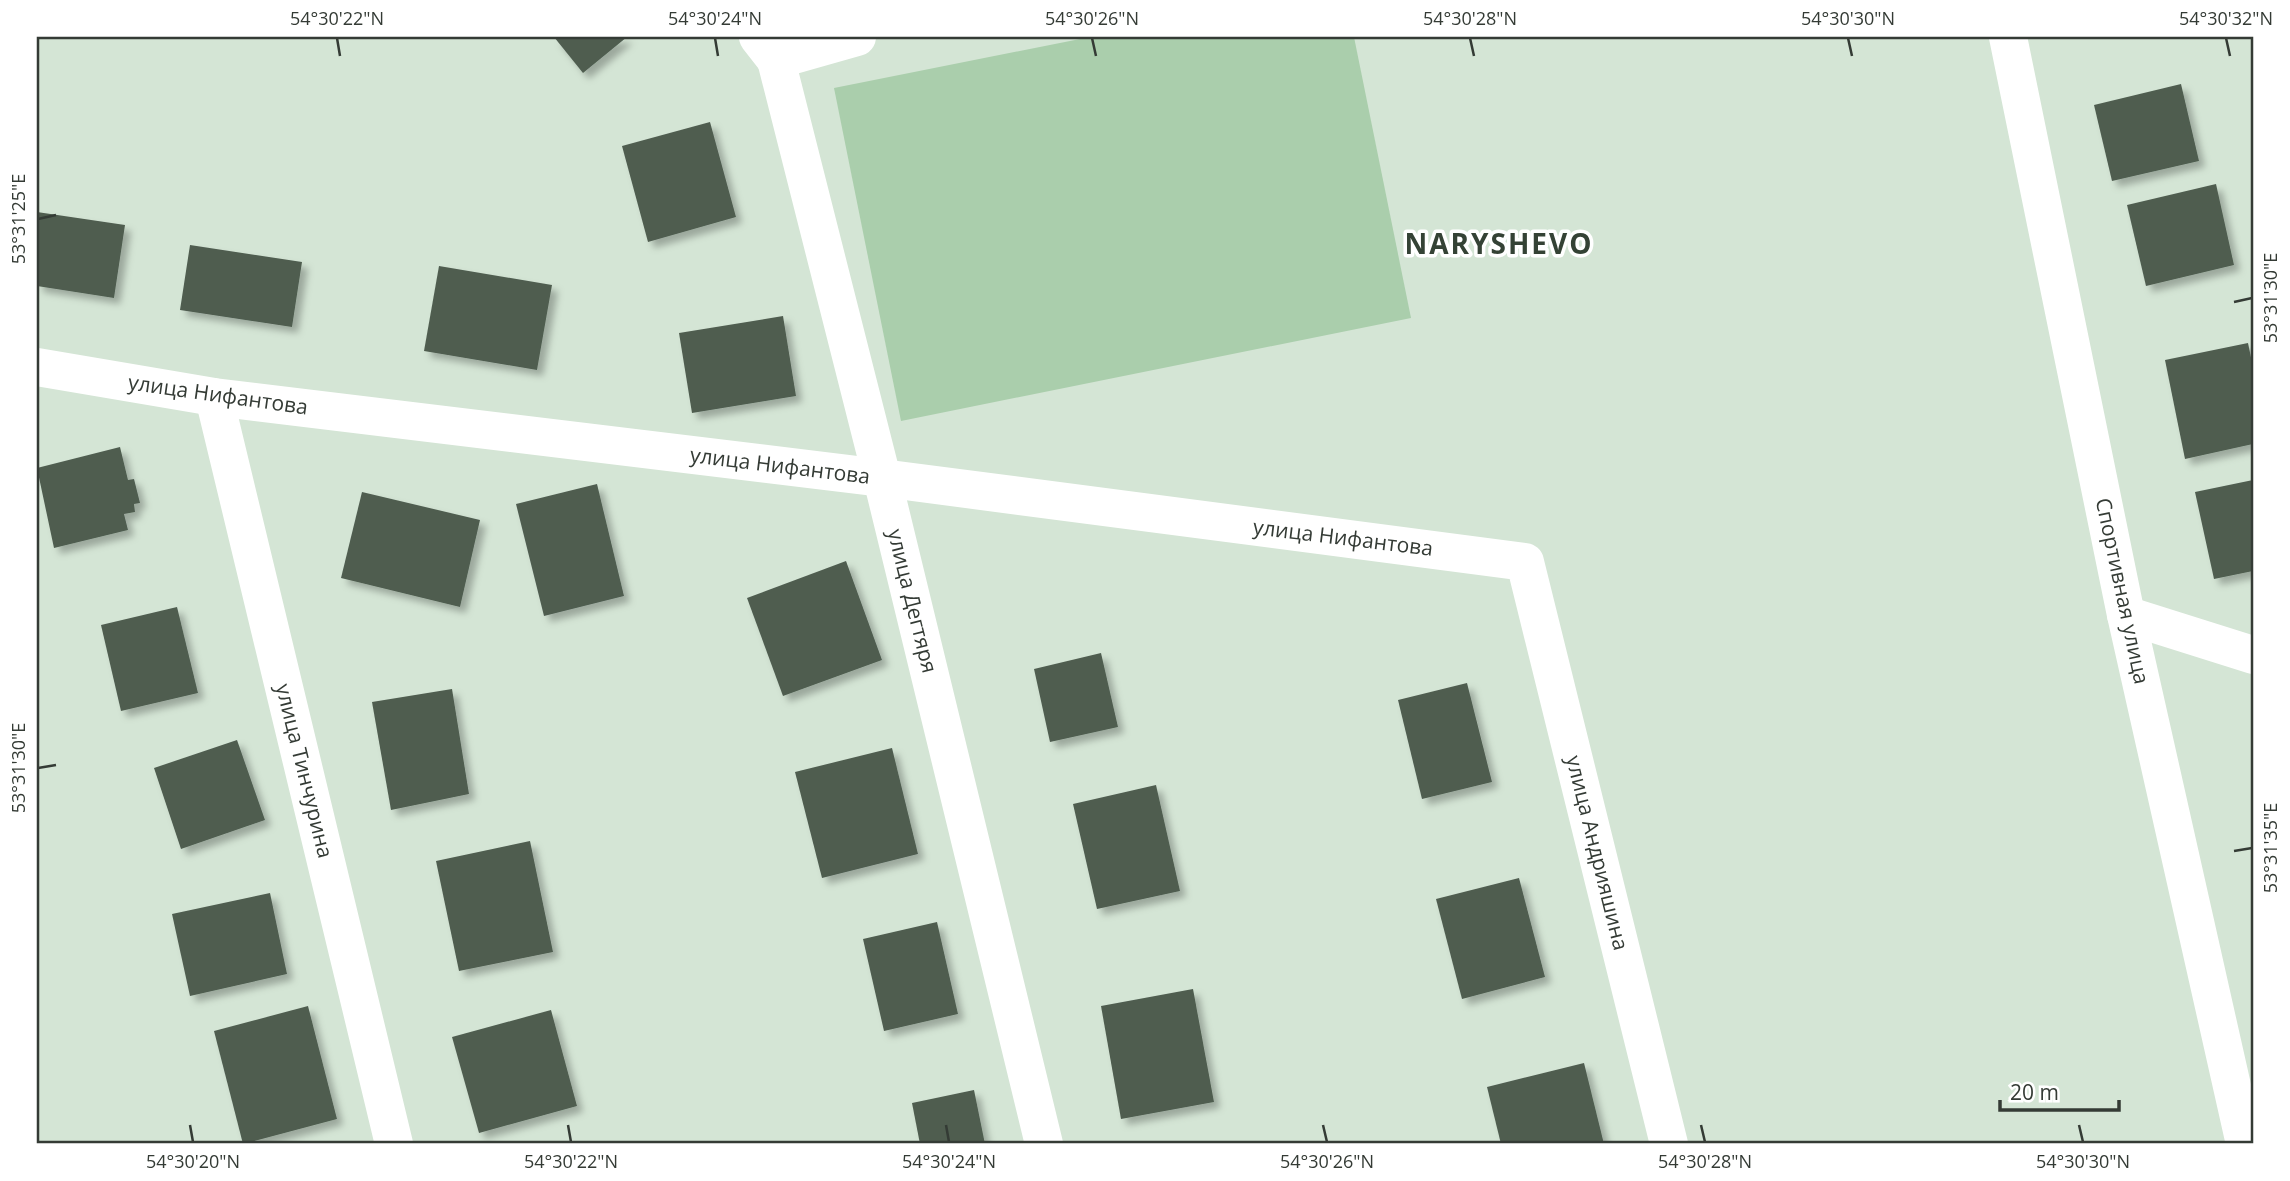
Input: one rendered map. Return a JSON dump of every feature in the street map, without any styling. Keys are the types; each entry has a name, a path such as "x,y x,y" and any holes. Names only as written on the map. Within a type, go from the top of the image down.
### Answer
{"street":[{"path":"767,48 857,37"},
{"name":"Спортивная улица","path":"2008,37 2126,615 2245,1144"},
{"name":"улица Дегтяря","path":"767,48 882,478 1044,1144"},
{"name":"улица Нифантова","path":"37,367 214,397 882,478 1525,562"},
{"name":"улица Тинчурина","path":"214,397 394,1144"},
{"name":"улица Андрияшина","path":"1525,562 1670,1144"},
{"path":"2126,615 2253,655"}],"green space":[{"path":"1090,37 1354,37 1411,318 901,421 834,88"}],"building":[{"path":"554,37 627,37 583,73"},
{"path":"2181,84 2199,161 2112,181 2094,105"},
{"path":"710,122 736,217 648,242 622,146"},
{"path":"2216,184 2234,265 2146,286 2127,205"},
{"path":"37,212 125,225 114,298 37,286"},
{"path":"190,245 302,262 292,327 180,310"},
{"path":"439,266 552,285 537,370 424,351"},
{"path":"783,316 796,396 692,413 679,333"},
{"path":"2248,343 2253,367 2253,444 2185,459 2165,360"},
{"path":"120,447 128,480 134,479 140,503 134,504 135,512 124,514 128,530 54,548 37,468"},
{"path":"2253,480 2253,571 2214,579 2195,492"},
{"path":"597,484 624,596 544,616 516,504"},
{"path":"362,492 480,520 460,607 341,578"},
{"path":"846,561 882,660 783,696 747,598"},
{"path":"177,607 198,693 121,711 101,625"},
{"path":"1101,653 1118,727 1050,742 1034,669"},
{"path":"1467,683 1492,782 1422,799 1398,700"},
{"path":"452,689 469,794 391,810 372,702"},
{"path":"237,740 265,820 181,849 154,768"},
{"path":"892,748 918,854 822,878 795,772"},
{"path":"1156,785 1180,891 1097,909 1073,804"},
{"path":"530,841 553,952 459,971 436,861"},
{"path":"1519,878 1545,977 1462,999 1436,899"},
{"path":"270,893 287,974 190,996 172,914"},
{"path":"937,922 958,1014 884,1031 863,939"},
{"path":"1193,989 1214,1102 1121,1119 1101,1006"},
{"path":"308,1006 337,1119 243,1144 214,1031"},
{"path":"551,1010 577,1106 479,1133 452,1037"},
{"path":"1584,1063 1604,1144 1501,1144 1487,1087"},
{"path":"974,1090 985,1144 920,1144 912,1103"}],"district":[{"name":"NARYSHEVO","path":"1499,244"}]}
